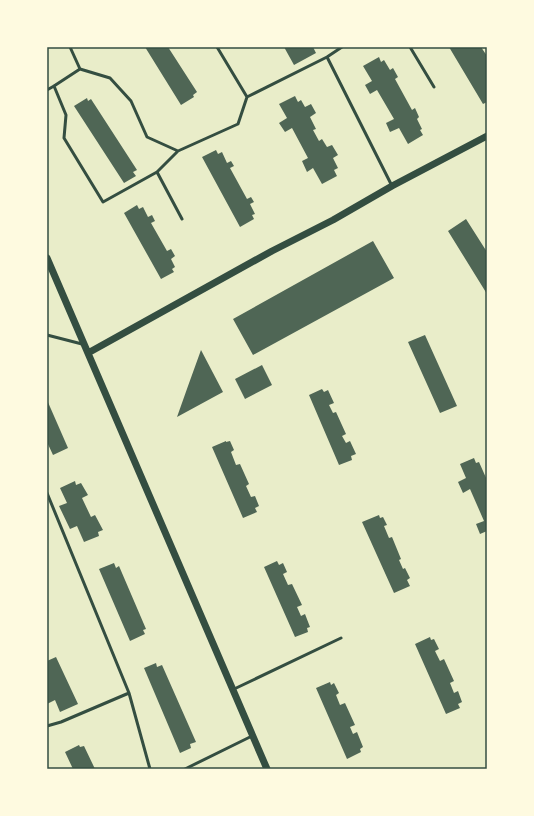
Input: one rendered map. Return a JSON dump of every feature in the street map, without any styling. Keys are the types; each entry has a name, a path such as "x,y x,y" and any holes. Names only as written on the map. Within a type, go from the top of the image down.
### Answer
{"street":[{"path":"88,353 272,251 333,220 392,186 487,136"},
{"path":"47,258 267,769"}],"lane":[{"path":"70,47 80,69 110,78 131,101 147,137 178,151"},
{"path":"218,47 247,97"},
{"path":"54,86 66,115 64,138 103,202 157,172 178,151 238,124 247,97 327,57 342,47"},
{"path":"410,47 434,87"},
{"path":"327,57 392,186"},
{"path":"47,90 80,69"},
{"path":"157,172 182,218"},
{"path":"47,335 85,345"},
{"path":"47,493 129,693 150,769"},
{"path":"232,690 341,638"},
{"path":"47,726 62,722 129,693"},
{"path":"185,769 252,736"}],"building":[{"path":"145,47 168,47 197,92 193,95 194,97 181,105"},
{"path":"284,47 313,47 316,53 294,65"},
{"path":"449,47 481,47 487,56 487,102 483,104"},
{"path":"379,57 381,62 384,60 390,70 393,68 398,77 395,79 412,110 415,108 419,117 417,119 423,135 408,144 399,128 390,132 386,123 394,119 377,90 370,94 365,85 372,81 363,66"},
{"path":"295,96 298,102 301,100 305,107 311,104 316,113 310,117 316,129 313,130 319,141 322,139 327,147 332,145 338,155 333,158 338,168 334,170 337,176 322,184 313,168 307,172 302,161 308,158 292,128 285,132 279,123 287,118 279,104"},
{"path":"87,98 88,101 91,99 137,170 133,172 136,176 124,183 74,106"},
{"path":"216,150 218,154 222,152 227,163 231,161 234,166 230,168 247,199 251,197 254,202 250,204 255,214 252,215 254,219 240,227 202,157"},
{"path":"137,205 139,209 143,207 148,217 152,215 155,221 151,223 167,251 171,249 175,256 171,259 175,267 172,269 174,272 161,279 124,213"},
{"path":"466,219 487,252 487,294 448,231"},
{"path":"373,241 394,278 253,355 233,319"},
{"path":"425,335 457,406 440,413 408,342"},
{"path":"201,350 223,392 177,417 188,386"},
{"path":"262,365 272,385 245,399 235,379"},
{"path":"322,389 324,392 328,390 334,403 329,405 333,413 336,412 346,434 342,436 346,443 350,441 356,454 351,456 352,460 339,465 309,395"},
{"path":"47,400 68,448 53,455 47,442"},
{"path":"226,441 230,441 234,450 231,452 236,465 240,464 249,484 246,486 251,497 255,496 259,506 255,508 257,512 243,518 212,447"},
{"path":"474,458 476,463 479,462 487,480 487,531 480,534 476,524 484,521 470,489 463,493 458,482 466,478 460,464"},
{"path":"75,481 76,485 81,483 88,495 82,498 91,517 95,515 103,530 98,532 99,536 84,542 77,526 70,529 59,506 67,503 60,488"},
{"path":"379,515 380,518 383,517 387,525 384,526 389,538 392,537 401,559 399,560 403,569 405,568 410,578 407,580 410,586 394,593 362,522"},
{"path":"277,561 279,565 283,563 287,572 283,574 288,585 292,584 302,605 297,607 301,616 305,614 310,627 307,628 308,632 295,637 264,567"},
{"path":"114,563 116,568 119,566 146,629 143,630 145,634 130,641 99,569"},
{"path":"430,637 431,640 434,639 439,649 435,651 440,661 444,659 454,681 450,683 454,693 458,691 462,702 458,704 460,708 446,714 415,644"},
{"path":"56,657 78,704 60,712 55,700 47,704 47,661"},
{"path":"156,663 157,667 162,665 196,742 190,744 191,748 180,753 144,668"},
{"path":"330,682 331,685 334,683 339,693 336,695 340,705 345,703 355,725 350,727 353,734 357,732 363,747 360,749 361,752 347,759 316,688"},
{"path":"79,745 80,747 84,746 95,769 73,769 65,752"}]}
